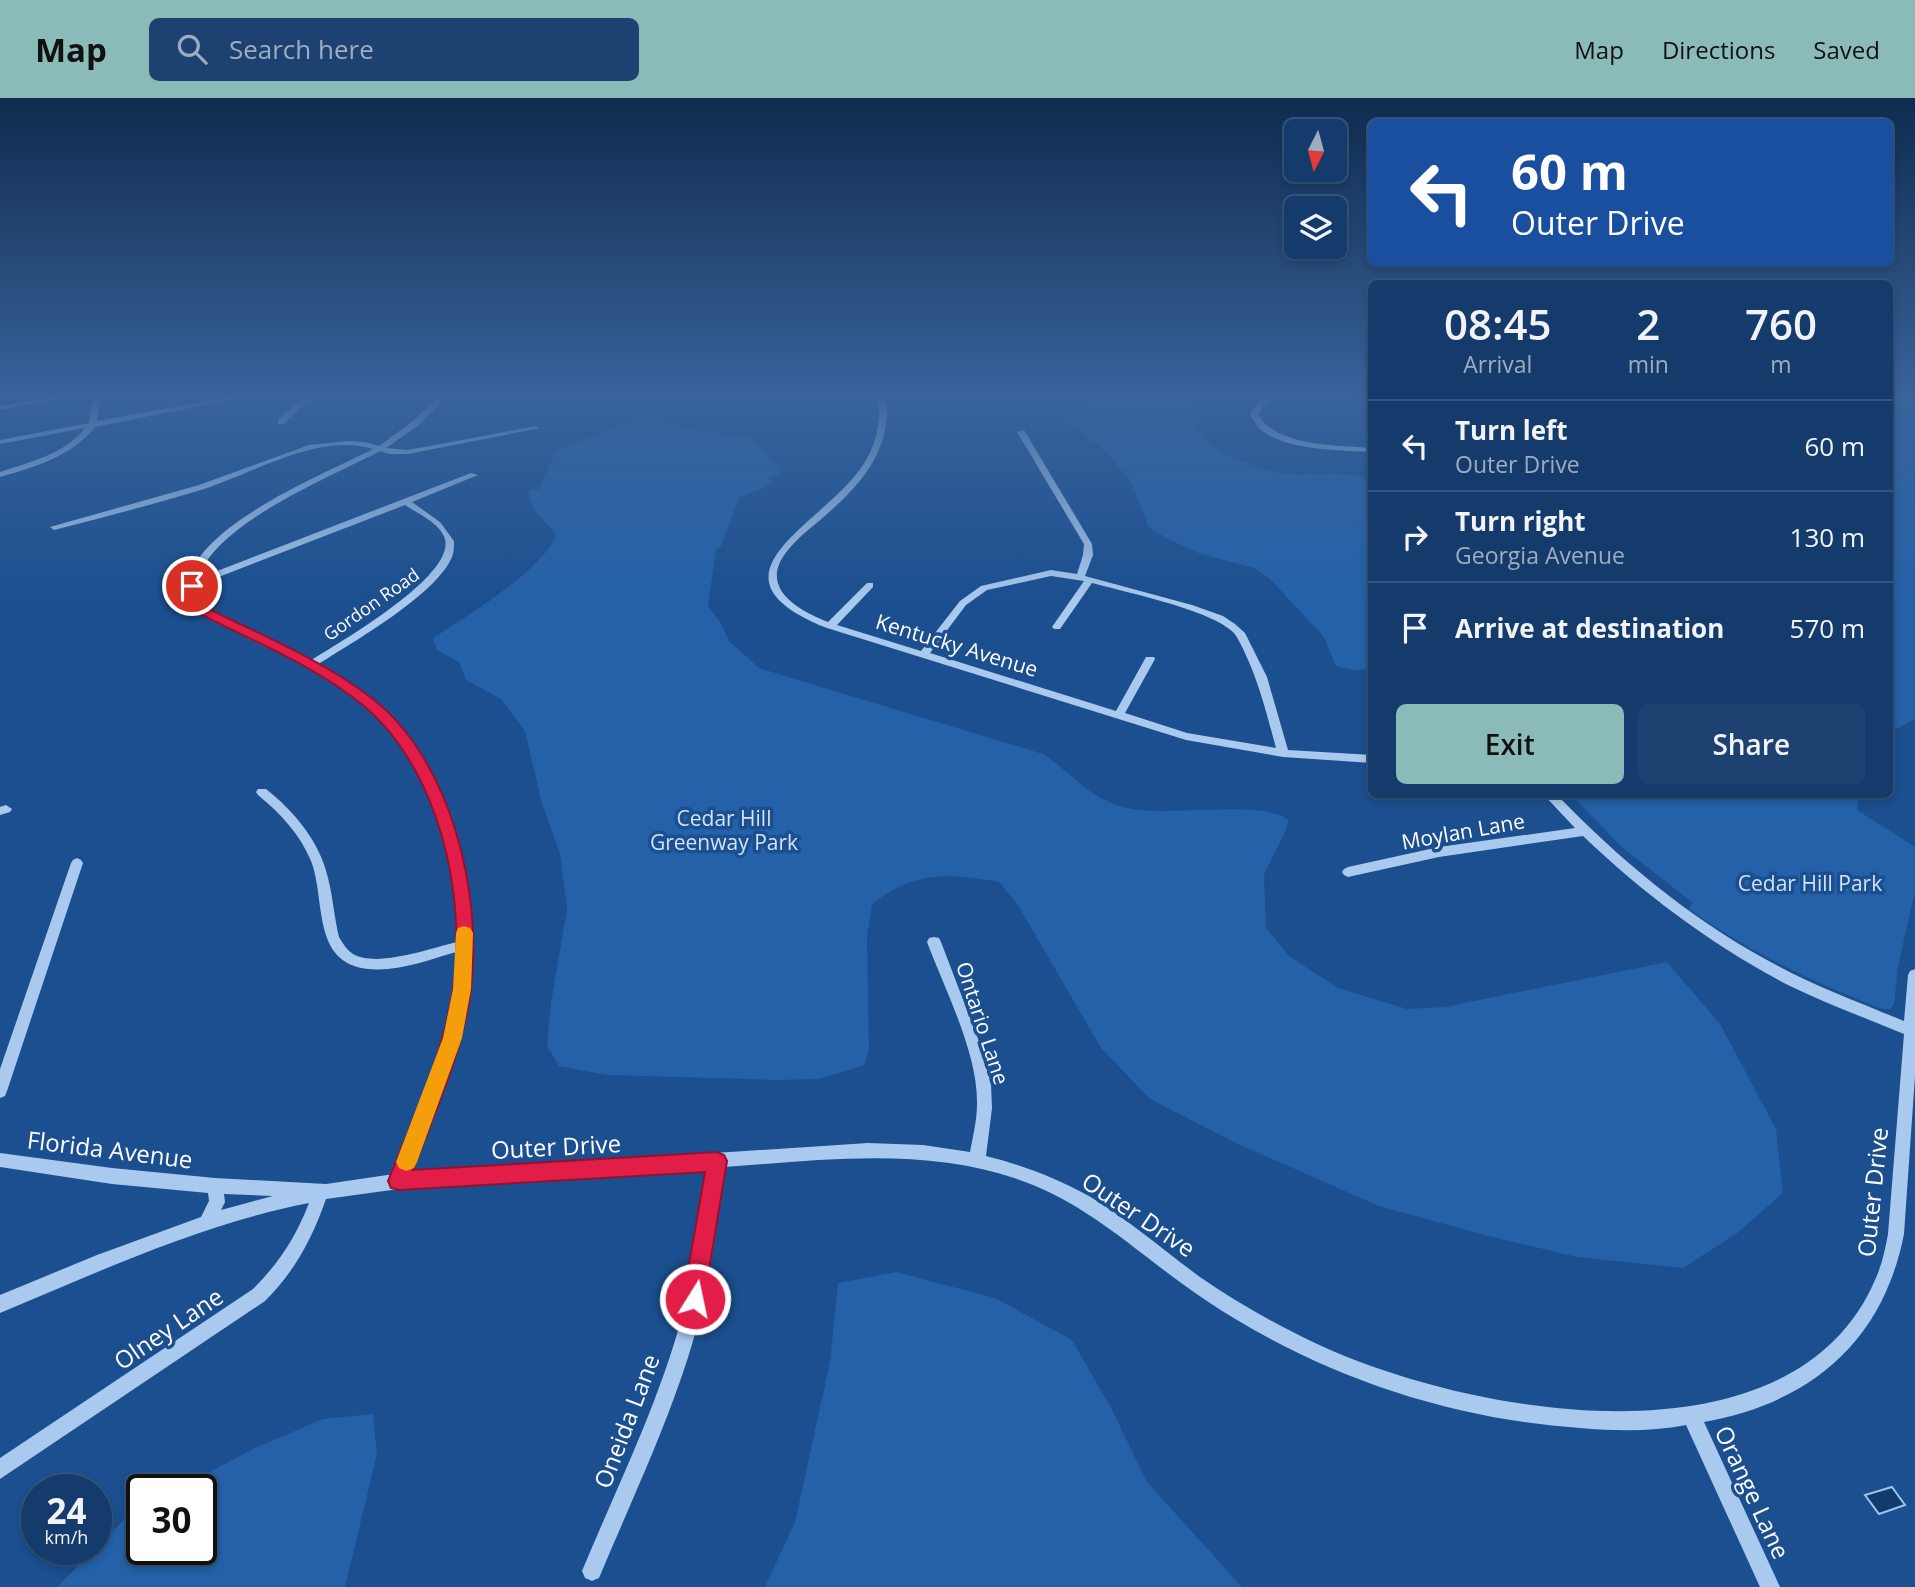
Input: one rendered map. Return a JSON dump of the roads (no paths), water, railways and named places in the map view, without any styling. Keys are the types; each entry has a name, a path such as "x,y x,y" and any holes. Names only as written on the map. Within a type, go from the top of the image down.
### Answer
{"street":[{"path":"0,475 32,462"},
{"path":"54,527 202,487 266,462"},
{"path":"352,462 248,517 204,556 192,584 197,602 206,613 329,674 370,704 400,736 429,782 454,848 463,907 465,945 462,989 452,1038 399,1181"},
{"name":"Kentucky Avenue","path":"869,462 846,491 785,548 773,568 775,591 788,607 830,626 1186,736 1283,753 1368,759"},
{"path":"1039,462 1088,544 1085,579 1057,627"},
{"path":"192,584 474,475"},
{"name":"Gordon Road","path":"310,665 419,592 445,565 451,552 449,539 438,525 406,502"},
{"path":"923,655 963,603 984,588 1052,573 1085,579 1188,607 1220,618 1240,633 1262,677 1283,753"},
{"path":"830,626 870,585"},
{"path":"1118,716 1150,659"},
{"path":"262,792 275,802 310,847 323,880 332,939 341,954 362,963 386,963 465,945"},
{"path":"1553,798 1584,831 1679,911 1732,947 1796,982 1910,1030"},
{"name":"Moylan Lane","path":"1348,872 1438,852 1584,831"},
{"path":"0,1091 77,863"},
{"name":"Ontario Lane","path":"934,942 974,1052 984,1090 983,1124 977,1160"},
{"name":"Outer Drive","path":"0,1304 64,1276 207,1222 323,1190 399,1181 867,1150 923,1152 977,1160 1073,1196 1227,1304 1286,1338 1345,1364 1409,1387 1494,1409 1599,1421 1692,1418 1750,1403 1805,1376 1842,1346 1864,1319 1887,1275 1908,1163 1910,1030 1915,975"},
{"name":"Florida Avenue","path":"0,1160 112,1176 215,1186 323,1190"},
{"name":"Oneida Lane","path":"592,1571 660,1410 683,1340 695,1299 717,1161"},
{"name":"Florida Avenue","path":"207,1222 217,1202 215,1186"},
{"name":"Olney Lane","path":"0,1469 259,1295 283,1272 294,1256 323,1190"},
{"name":"Orange Lane","path":"1692,1418 1770,1587"}],"park label":[{"name":"Cedar Hill Greenway Park","path":"724,830"},
{"name":"Cedar Hill Park","path":"1810,883"}]}
